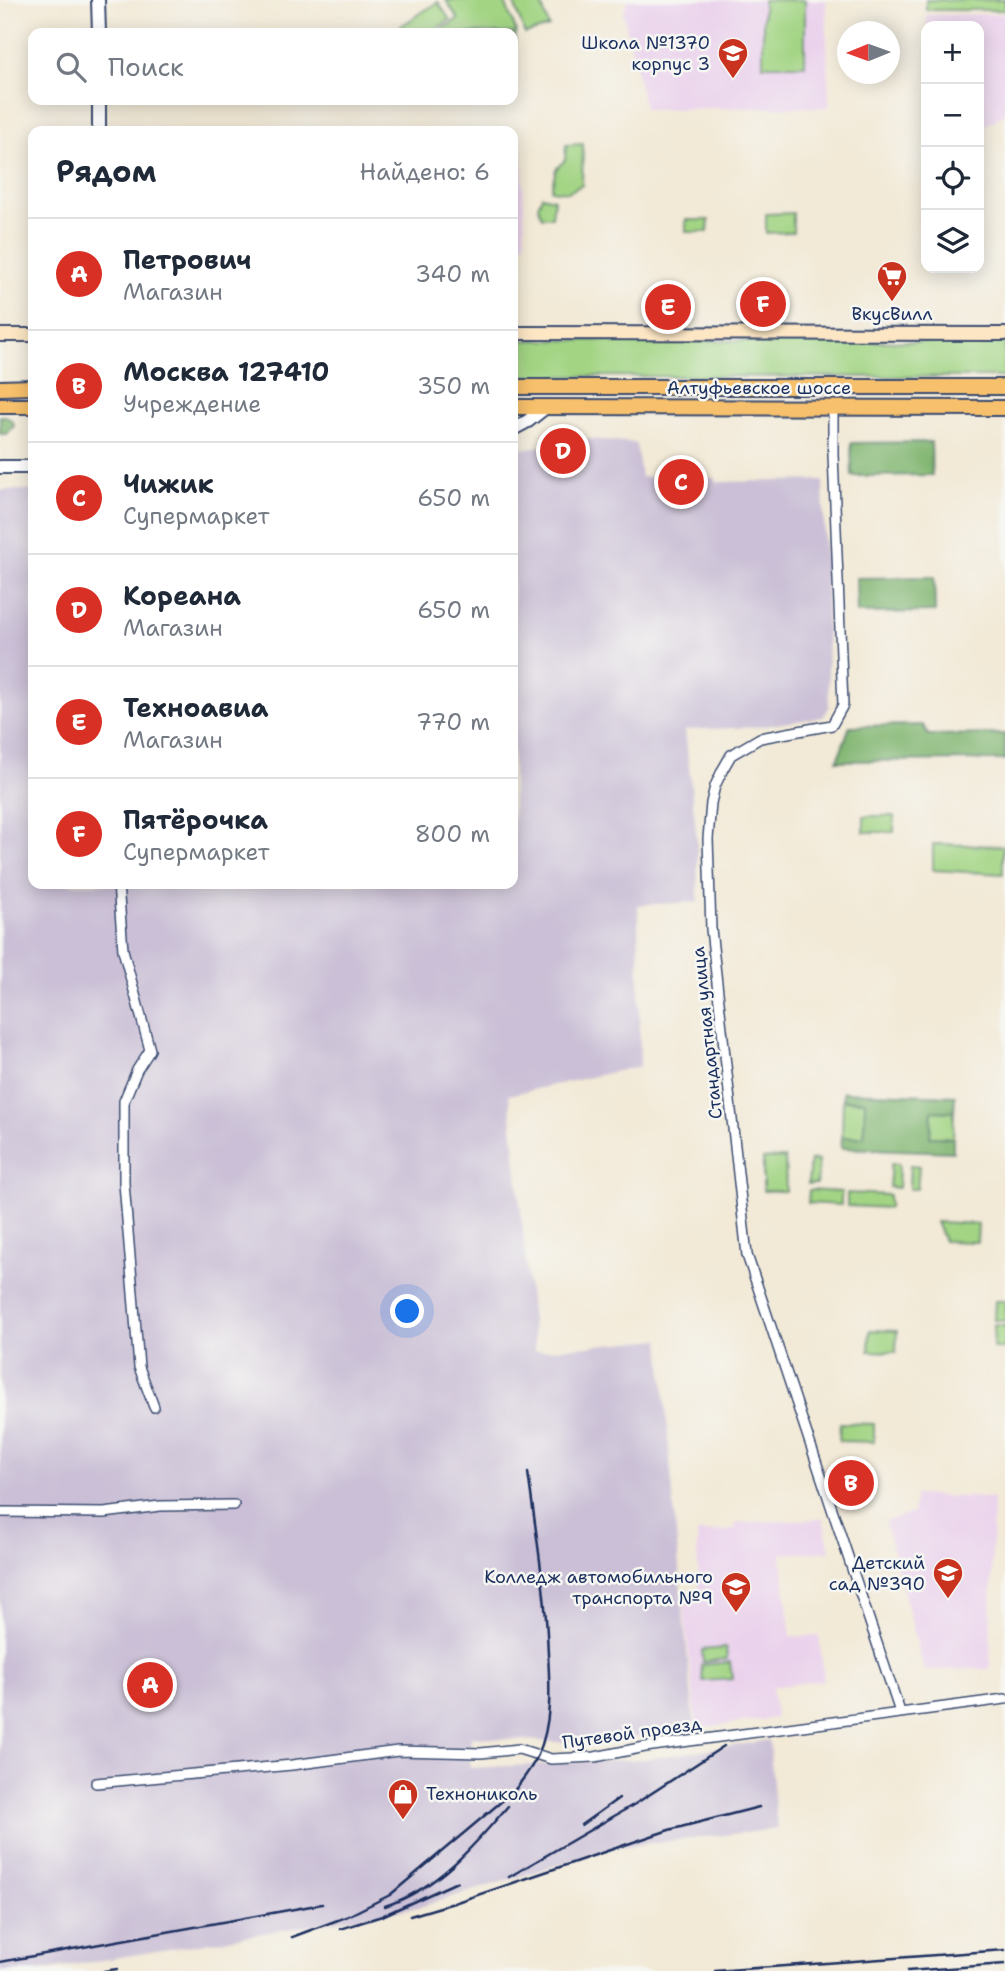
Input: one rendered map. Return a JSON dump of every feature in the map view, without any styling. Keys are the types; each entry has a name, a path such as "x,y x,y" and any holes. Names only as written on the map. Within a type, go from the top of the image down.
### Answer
{"main road":[{"path":"518,333 1005,334"},
{"path":"0,335 28,335"},
{"path":"0,387 28,387"},
{"name":"Алтуфьевское шоссе","path":"518,387 1005,387"},
{"path":"0,406 28,406"},
{"name":"Алтуфьевское шоссе","path":"518,407 1005,408"}],"street":[{"path":"98,0 99,28"},
{"path":"99,105 99,126"},
{"path":"518,426 546,407"},
{"name":"Стандартная улица","path":"833,408 843,705 832,725 760,738 731,755 715,786 711,803 708,839 711,929 747,1255 900,1712"},
{"path":"0,467 28,467"},
{"path":"118,889 122,950 150,1050 137,1070 124,1101 124,1184 139,1367 154,1408"},
{"path":"0,1512 104,1513 160,1506 234,1505"},
{"name":"Путевой проезд","path":"96,1783 292,1765 398,1751 481,1753 519,1749 551,1759 595,1757 645,1747 1005,1699"}],"shaded area":[{"name":"Школа №1370 корпус 3","path":"628,0 826,0 829,107 645,109 623,13"},
{"path":"1005,14 1005,114 984,126 984,21 926,21 926,15"},
{"path":"518,153 522,153 525,243 518,243"},
{"path":"591,439 636,443 641,477 716,478 716,482 823,480 829,707 823,717 757,727 685,730 697,840 698,902 638,905 640,1066 509,1095 535,1351 660,1339 695,1731 573,1743 471,1737 470,1768 646,1759 769,1740 777,1829 617,1847 419,1907 37,1971 0,1971 0,490 28,490 28,889 518,889 518,449"},
{"name":"Детский сад №390","path":"915,1495 993,1498 990,1669 924,1670 885,1522 913,1513"},
{"name":"Колледж автомобильного транспорта №9","path":"823,1519 830,1551 781,1554 791,1637 819,1635 824,1680 772,1687 776,1718 697,1728 682,1593 698,1591 697,1533 734,1530 737,1523"}],"green space":[{"path":"446,0 504,0 515,28 444,28 458,19"},
{"path":"513,0 540,0 549,27 525,34"},
{"path":"763,0 805,0 805,65 763,65"},
{"path":"926,0 1005,0 1005,10 926,10"},
{"path":"438,2 450,20 438,28 398,28"},
{"path":"583,144 582,185 568,192 551,190 556,169 565,160 566,145"},
{"path":"542,196 554,199 552,217 542,217 538,206"},
{"path":"793,213 793,232 766,233 766,214"},
{"path":"686,220 709,220 708,232 686,232"},
{"path":"518,340 1005,342 1005,377 518,376"},
{"path":"0,416 6,416 13,422 14,426 7,434 0,434"},
{"path":"931,442 932,475 852,476 851,443"},
{"path":"934,577 935,612 857,613 856,578"},
{"path":"923,725 928,735 1005,734 1005,760 837,761 850,726"},
{"path":"864,816 894,816 894,832 864,832"},
{"path":"933,844 1003,846 1003,874 933,870"},
{"path":"843,1092 955,1096 954,1112 932,1111 930,1137 953,1138 953,1152 841,1148 842,1137 864,1137 865,1101 843,1100"},
{"path":"843,1100 865,1101 864,1138 842,1137"},
{"path":"931,1111 954,1112 953,1138 930,1137"},
{"path":"785,1158 786,1191 763,1191 763,1159"},
{"path":"810,1160 818,1161 817,1184 808,1184"},
{"path":"891,1164 899,1164 898,1188 889,1187"},
{"path":"910,1165 919,1166 917,1189 909,1189"},
{"path":"809,1190 841,1192 841,1205 808,1203"},
{"path":"847,1193 889,1195 889,1208 847,1206"},
{"path":"936,1222 978,1224 977,1242 944,1241"},
{"path":"995,1301 1005,1301 1005,1321 994,1320"},
{"path":"994,1325 1005,1326 1005,1348 993,1348"},
{"path":"870,1330 897,1331 896,1352 869,1351"},
{"path":"840,1423 874,1424 874,1442 839,1441"},
{"path":"726,1648 727,1659 703,1662 702,1650"},
{"path":"730,1662 732,1679 703,1681 701,1665"}],"railway":[{"path":"292,1937 346,1917 390,1895 514,1791 536,1760 546,1730 549,1680 543,1586 528,1472"},
{"path":"509,1877 635,1804 724,1746"},
{"path":"581,1825 619,1798"},
{"path":"385,1906 404,1899 438,1878 481,1837 508,1806"},
{"path":"410,1916 669,1830 759,1807"},
{"path":"340,1929 382,1916 457,1882"},
{"path":"0,1962 322,1904"},
{"path":"715,1971 1005,1950"},
{"path":"907,1971 1005,1964"},
{"path":"104,1971 117,1969"}],"place":[{"name":"Школа №1370 корпус 3","path":"733,80"},
{"name":"ВкусВилл","path":"892,303"},
{"name":"Пятёрочка","path":"763,304"},
{"name":"Техноавиа","path":"668,307"},
{"name":"Кореана","path":"563,451"},
{"name":"Чижик","path":"681,482"},
{"name":"Москва 127410","path":"851,1483"},
{"name":"Детский сад №390","path":"948,1600"},
{"name":"Колледж автомобильного транспорта №9","path":"736,1614"},
{"name":"Петрович","path":"150,1685"},
{"name":"Технониколь","path":"403,1821"}]}
